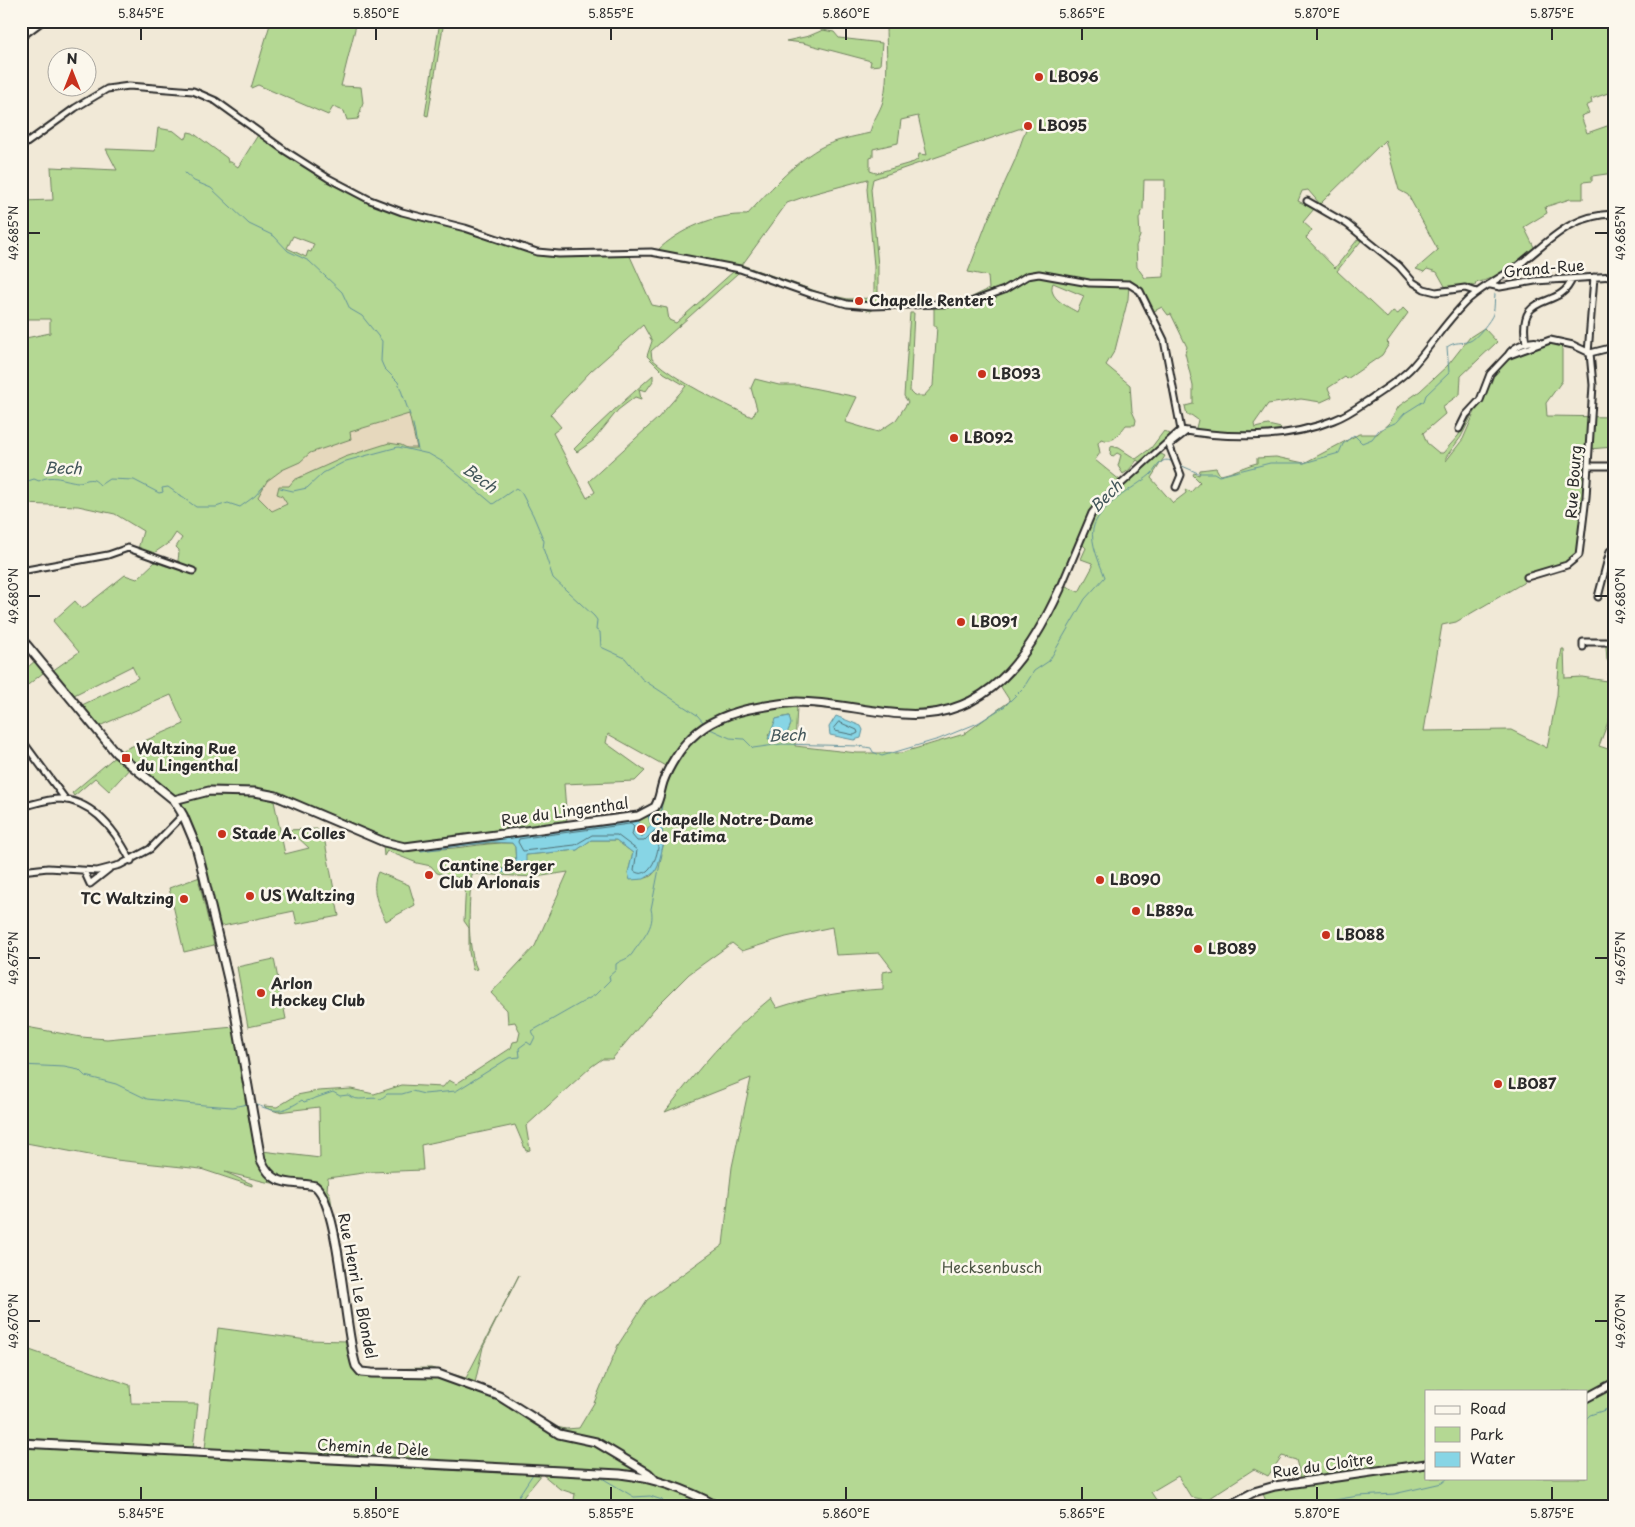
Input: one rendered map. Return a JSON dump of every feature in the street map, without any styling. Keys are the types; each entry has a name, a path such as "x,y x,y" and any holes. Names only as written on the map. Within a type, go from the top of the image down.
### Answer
{"street":[{"path":"21,36 41,21"},
{"path":"21,147 75,108 107,89 129,86 193,91 216,101 284,150 328,178 370,200 402,212 466,228 522,248 548,254 646,252 740,269 811,294 847,304 889,306 956,305 986,298 1027,276 1039,274 1089,283 1129,284 1140,291 1164,340 1184,431"},
{"path":"1307,201 1346,224 1399,266 1413,282 1424,289 1436,292 1465,288 1477,292"},
{"path":"1490,285 1570,224 1586,217 1605,214 1614,215"},
{"name":"Grand-Rue","path":"1184,431 1217,436 1250,436 1307,428 1336,419 1389,387 1410,368 1447,322 1477,292 1490,285 1500,287 1535,281 1614,276"},
{"name":"Rue Bourg","path":"1527,577 1567,565 1579,555 1588,466 1593,373 1589,353 1594,277"},
{"path":"1526,343 1525,325 1528,312 1542,301 1557,296 1564,291 1572,279"},
{"path":"1459,429 1466,415 1480,400 1490,374 1512,350 1532,341 1556,340 1573,345 1589,353 1614,347"},
{"path":"1507,356 1540,342"},
{"path":"1146,462 1149,462 1169,446 1184,431"},
{"path":"1060,588 1092,513 1100,503 1146,462 1184,431"},
{"path":"1169,446 1181,475 1176,487"},
{"path":"1588,466 1614,466"},
{"path":"21,571 108,555 128,548 193,571"},
{"path":"1598,597 1610,550 1614,548"},
{"name":"Rue du Lingenthal","path":"174,800 217,791 255,792 276,796 384,842 405,847 638,816 655,808 670,768 688,741 708,725 725,716 753,708 798,702 903,714 930,713 968,704 982,696 998,682 1024,651 1060,588"},
{"path":"21,638 116,753 174,800 183,815 150,849 131,860 109,869 90,884 84,871"},
{"path":"1583,647 1582,642 1614,642"},
{"path":"21,739 66,800"},
{"path":"21,807 51,800 66,800 86,808 103,819 116,834 131,860"},
{"name":"Rue Henri Le Blondel","path":"183,815 196,846 232,996 261,1160 274,1179 281,1182 315,1186 326,1200 342,1277 356,1366 361,1372 438,1374 499,1396 559,1434 596,1442 648,1473 656,1480"},
{"path":"21,870 48,868 84,871 109,869"},
{"path":"1588,1397 1614,1383"},
{"name":"Chemin de Dèle","path":"21,1443 620,1474 656,1480 680,1488 717,1506"},
{"name":"Rue du Cloître","path":"1228,1506 1254,1492 1275,1486 1425,1464"}],"shaded area":[{"path":"409,414 417,448 407,448 389,443 345,457 294,480 282,496 287,503 272,511 258,497 267,481 282,470 300,462 310,453 350,439 349,432"}],"green space":[{"path":"271,21 357,21 341,86 361,87 363,103 358,119 347,120 344,111 333,107 328,115 258,85 251,88"},
{"path":"440,21 444,21 428,116 425,115"},
{"name":"Hecksenbusch","path":"833,21 1614,21 1614,91 1591,99 1592,103 1586,106 1589,113 1581,116 1587,133 1610,125 1614,135 1614,173 1592,176 1592,181 1583,182 1583,199 1570,199 1545,207 1547,213 1524,227 1534,247 1521,259 1500,273 1476,283 1475,286 1446,288 1437,272 1427,269 1424,272 1416,269 1438,250 1408,195 1399,190 1385,140 1320,204 1308,190 1302,191 1298,201 1314,209 1303,222 1312,230 1306,238 1335,268 1358,239 1361,241 1337,271 1387,318 1393,311 1398,314 1403,308 1408,313 1387,342 1389,344 1382,355 1347,379 1345,377 1328,388 1332,397 1321,402 1301,399 1268,404 1254,424 1255,428 1268,425 1281,428 1280,430 1232,435 1230,432 1216,434 1199,432 1196,428 1198,420 1191,415 1187,415 1185,406 1193,404 1193,386 1185,353 1187,347 1171,314 1168,315 1162,307 1150,313 1140,291 1129,284 1128,299 1115,350 1106,365 1130,385 1132,411 1136,420 1135,425 1126,425 1113,439 1101,439 1098,443 1100,453 1095,460 1121,481 1141,463 1137,460 1123,474 1118,466 1121,455 1117,453 1112,457 1110,455 1111,446 1119,448 1136,459 1151,448 1164,431 1170,434 1157,452 1165,456 1151,478 1173,503 1186,493 1185,489 1191,492 1200,482 1193,475 1194,473 1199,475 1200,470 1216,468 1220,475 1225,474 1257,463 1257,458 1276,457 1304,463 1359,434 1377,434 1389,423 1399,406 1420,391 1448,365 1470,337 1484,328 1497,342 1461,376 1460,394 1442,407 1445,414 1423,433 1427,443 1439,453 1443,453 1458,436 1475,409 1461,437 1446,457 1446,461 1463,439 1491,375 1508,358 1550,342 1562,344 1562,381 1546,403 1547,416 1614,417 1614,447 1589,449 1579,555 1574,561 1527,577 1523,583 1456,622 1442,625 1424,731 1511,730 1547,748 1557,695 1562,649 1564,649 1565,678 1582,677 1607,681 1610,664 1607,660 1606,646 1614,646 1614,706 1599,746 1614,751 1610,771 1614,772 1612,960 1614,968 1614,1506 1268,1506 1261,1489 1302,1482 1296,1460 1282,1456 1268,1476 1254,1469 1206,1500 1191,1497 1178,1476 1151,1492 1160,1506 573,1506 575,1494 560,1489 542,1474 524,1496 520,1506 21,1506 21,1347 130,1385 131,1403 198,1404 193,1448 205,1449 218,1328 307,1340 347,1341 325,1201 315,1189 266,1182 225,1172 252,1184 252,1186 201,1169 116,1160 21,1142 21,1026 81,1037 107,1039 234,1027 242,1030 262,1151 320,1158 319,1107 278,1112 264,1106 277,1107 297,1095 318,1091 351,1089 374,1094 402,1085 443,1087 449,1080 456,1084 511,1048 513,1042 518,1041 520,1032 515,1022 508,1023 507,1010 491,993 535,946 568,872 536,877 472,874 469,909 470,935 471,948 477,969 473,970 469,952 469,928 464,921 466,880 437,873 431,866 417,863 387,851 384,856 383,845 296,808 274,801 285,854 309,848 295,835 289,836 284,830 317,829 324,837 339,916 297,924 294,911 218,927 207,874 201,877 199,882 214,945 184,952 169,888 200,877 179,807 132,766 109,791 95,778 74,796 72,793 117,755 116,753 184,724 171,695 97,727 80,706 138,678 132,666 72,696 52,671 79,652 53,621 75,601 82,609 125,575 137,579 155,562 174,567 178,562 179,550 176,547 182,538 176,533 170,542 151,555 138,549 143,531 115,514 78,506 21,504 21,339 50,333 50,319 28,319 24,309 20,279 21,201 53,200 51,167 117,170 106,149 155,151 158,128 174,131 184,139 187,137 188,132 193,133 227,158 228,162 238,167 258,135 317,175 338,186 381,206 426,222 429,217 536,250 579,252 639,249 657,251 676,236 698,224 723,217 747,215 799,162 818,149 830,143 870,133 872,124 882,105 885,92 887,72 886,23 834,26","holes":["918,116 927,155 919,154 918,159 914,162 876,173 870,171 870,158 873,157 873,149 898,143 901,120","1027,126 1015,160 987,222 968,272 988,276 989,289 968,299 940,301 940,305 882,303 878,299 878,266 871,189 873,179","868,179 867,189 874,266 874,298 848,299 824,294 742,265 787,203 812,194","1144,180 1165,180 1164,277 1145,278 1137,267 1136,246 1140,236 1139,219 1143,209","293,236 314,244 311,252 308,251 306,257 287,248","646,253 681,262 734,271 676,323 669,320 667,308 652,305 629,254","742,272 871,311 875,308 934,308 934,326 937,326 933,386 924,396 914,396 910,392 914,313 910,313 904,396 908,402 896,420 878,432 845,422 857,397 798,385 779,385 755,379 751,388 757,409 752,417 700,391 652,359 651,351 738,273","1053,283 1084,296 1077,312 1059,301 1053,293","643,325 652,341 647,356 664,373 686,386 658,418 589,481 595,492 587,498 553,433 561,427 550,414 591,371","409,414 417,448 407,448 389,443 345,457 294,480 289,486 279,486 277,494 282,496 287,504 272,511 258,497 267,481 282,470 300,462 310,453 351,439 350,432","1080,542 1086,548 1081,559 1092,563 1093,566 1079,592 1066,586 1060,588","999,684 1010,701 964,734 901,753 857,753 795,746 797,706 888,715 913,715 910,718 947,713 969,705 990,693","789,716 790,727 784,734 771,739 768,735 775,726 776,719","608,734 669,768 651,811 567,823 564,784 635,781 645,771 606,743","663,812 658,864 649,877 640,878 628,873 633,853 616,840 591,840 577,850 526,855 515,873 489,868 510,869 516,865 515,847 512,843 444,849 421,848 637,833 641,838","832,927 836,955 880,953 893,970 883,972 883,989 830,995 777,1008 771,998 741,1024 665,1112 751,1078 732,1167 723,1245 647,1300 618,1345 594,1403 579,1428 566,1429 556,1427 500,1393 475,1383 483,1347 519,1275 466,1378 431,1368 365,1369 359,1366 330,1194 327,1190 328,1178 370,1172 423,1170 421,1145 515,1125 526,1151 530,1150 526,1126 592,1066 602,1059 612,1059 654,1009 689,974 732,943 742,951 786,937"]},
{"path":"823,30 834,32 839,38 882,43 880,65 870,66 871,61 803,43 786,41 809,36"},
{"path":"653,375 653,381 646,391 639,389 641,399 635,397 618,410 594,440 577,452 574,449 603,420"},
{"path":"39,658 48,669 24,688 21,684 21,679 24,671"},
{"path":"378,872 409,885 415,905 386,921 375,891"},
{"name":"Arlon Hockey Club","path":"274,959 286,1019 248,1027 237,967"}],"water":[{"path":"789,716 791,724 785,738 768,739 776,719"},
{"path":"836,716 861,726 863,730 861,738 854,740 830,735 829,727"},
{"path":"656,812 663,812 661,822 664,842 655,872 644,879 630,880 628,873 633,853 616,840 591,840 577,850 526,855 526,864 515,873 490,872 487,870 510,869 516,865 515,847 512,843 492,842 421,851 421,848 636,818 641,825 637,833 641,838 651,825 648,816"}],"waterway":[{"path":"185,173 194,181 211,188 249,224 274,236 288,251 309,261 342,292 350,309 362,316 382,341 381,361 384,368 398,382 410,415"},
{"name":"Bech","path":"1180,465 1198,473 1214,473 1219,476 1270,463 1304,463 1339,453 1343,444 1354,435 1362,443 1372,439 1379,430 1397,422 1405,413 1424,401 1426,395 1449,373 1447,347 1473,340 1493,314 1495,294"},
{"path":"413,424 418,450"},
{"name":"Bech","path":"280,488 293,491 307,488 323,473 346,461 398,447 429,454 443,462 493,504 516,488 521,492 544,541 543,548 553,578 597,620 596,630 600,632 601,647 625,658 642,679 697,715 704,723"},
{"name":"Bech","path":"710,729 730,738 744,739 753,748 782,744 859,746 871,748 873,752 882,756 939,739 978,723 1005,706 1024,687 1034,671 1049,661 1085,599 1105,577 1096,553 1092,535 1096,521 1101,513 1150,475 1161,462 1166,460 1174,462"},
{"name":"Bech","path":"21,488 28,481 34,479 39,481 48,478 78,482 95,480 100,485 109,479 134,480 159,493 163,492 162,488 168,487 196,507 216,507 228,503 240,507 255,496 263,487"},
{"path":"661,813 663,794"},
{"path":"662,832 664,842 662,850"},
{"path":"255,1104 268,1109 279,1110 302,1100 304,1102 333,1092 340,1096 348,1095 355,1099 381,1099 387,1094 402,1094 412,1091 424,1094 456,1091 509,1058 520,1057 519,1048 527,1042 531,1045 535,1037 532,1031 595,995 610,980 609,976 616,970 616,964 631,956 650,927 651,909 662,854"},
{"path":"21,1065 64,1067 79,1070 85,1076 116,1084 147,1099 233,1107 247,1104"},
{"path":"1588,1417 1614,1407"},
{"path":"512,1506 533,1474"},
{"path":"535,1474 569,1475"},
{"path":"581,1475 602,1478 634,1497 650,1496 662,1500 666,1506"},
{"path":"1299,1506 1358,1496 1394,1494 1442,1483 1446,1480"}],"place":[{"name":"LB096","path":"1039,77"},
{"name":"LB095","path":"1028,126"},
{"name":"Chapelle Rentert","path":"859,301"},
{"name":"LB093","path":"982,374"},
{"name":"LB092","path":"954,438"},
{"name":"LB091","path":"961,622"},
{"name":"Waltzing Rue du Lingenthal","path":"126,758"},
{"name":"Chapelle Notre-Dame de Fatima","path":"641,829"},
{"name":"Stade A. Colles","path":"222,834"},
{"name":"Cantine Berger Club Arlonais","path":"429,875"},
{"name":"LB090","path":"1100,880"},
{"name":"US Waltzing","path":"250,896"},
{"name":"TC Waltzing","path":"184,899"},
{"name":"LB89a","path":"1136,911"},
{"name":"LB088","path":"1326,935"},
{"name":"LB089","path":"1198,949"},
{"name":"Arlon Hockey Club","path":"261,993"},
{"name":"LB087","path":"1498,1084"}]}
